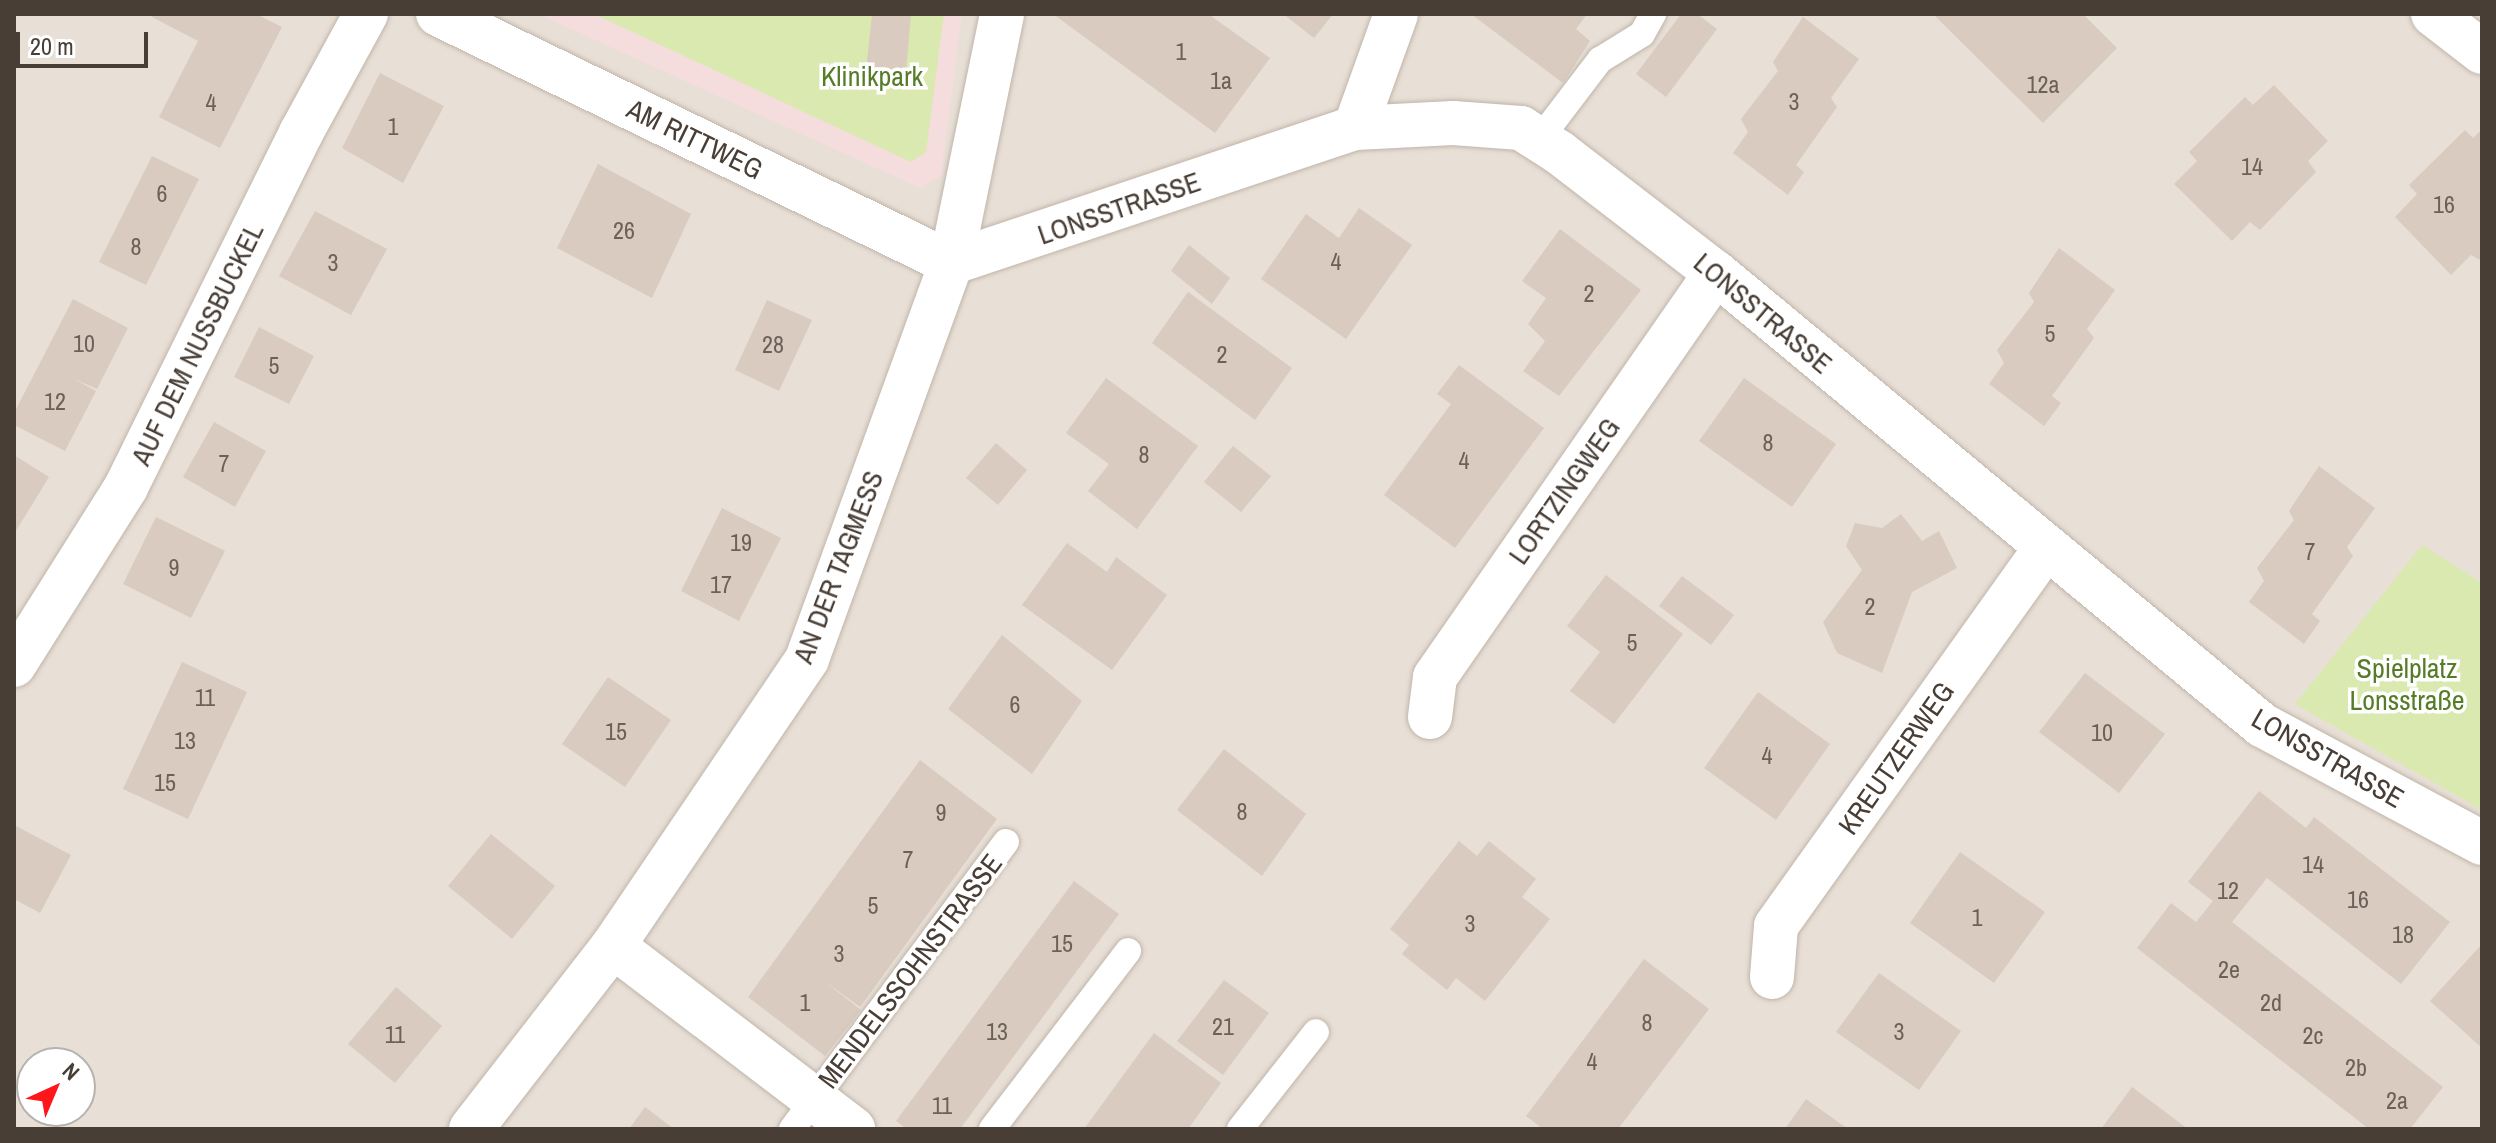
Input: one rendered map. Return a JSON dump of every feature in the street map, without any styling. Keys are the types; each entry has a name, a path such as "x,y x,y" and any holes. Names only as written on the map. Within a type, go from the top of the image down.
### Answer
{"street":[{"name":"AUF DEM NUSSBUCKEL","path":"14,665 126,487 301,133 366,14"},
{"name":"AM RITTWEG","path":"438,14 951,263"},
{"name":"AN DER TAGMESS","path":"471,1129 613,946 807,659 951,263 1002,14"},
{"path":"1355,128 1396,14"},
{"path":"2433,14 2482,52"},
{"name":"LONSSTRASSE","path":"951,263 1355,128 1453,123 1521,128 1716,273 2045,549 2262,725 2482,843"},
{"name":"LORTZINGWEG","path":"1430,717 1435,677 1716,273"},
{"name":"KREUTZERWEG","path":"1772,977 1776,926 2045,549"},
{"name":"MENDELSSOHNSTRASSE","path":"613,946 803,1114 853,1129"}],"lane":[{"path":"1539,140 1600,60 1642,34 1653,14"},
{"name":"MENDELSSOHNSTRASSE","path":"803,1114 1006,842"},
{"path":"992,1129 1128,951"},
{"path":"1240,1129 1316,1032"}],"shaded area":[{"path":"14,14 2482,14 2482,1129 14,1129"},
{"name":"Klinikpark","path":"538,14 962,14 941,176 920,188"}],"green space":[{"name":"Klinikpark","path":"594,14 944,14 926,152 911,162"},
{"name":"Spielplatz Lonsstraße","path":"2422,545 2482,583 2482,810 2295,704"}],"building":[{"path":"153,14 256,14 282,27 220,148 159,117 198,41 152,17"},
{"path":"872,14 911,14 905,83 865,80"},
{"path":"1053,14 1208,14 1270,58 1215,133"},
{"path":"1283,14 1333,14 1314,38"},
{"path":"1471,14 1587,14 1576,29 1590,41 1563,83"},
{"path":"1681,14 1697,14 1717,29 1666,97 1636,74"},
{"path":"1933,14 2083,14 2117,48 2043,123"},
{"path":"1803,17 1859,59 1831,98 1837,107 1796,165 1804,172 1788,195 1733,153 1748,132 1741,119 1778,71 1773,62"},
{"path":"380,73 444,106 403,183 342,148"},
{"path":"2274,85 2328,141 2308,161 2316,172 2260,230 2250,222 2232,241 2174,184 2197,161 2189,152 2245,97 2253,105"},
{"path":"2482,129 2482,261 2471,255 2451,275 2395,217 2417,194 2409,185 2465,130 2473,138"},
{"path":"152,156 199,179 146,285 99,262"},
{"path":"598,164 691,214 652,298 557,248"},
{"path":"1359,208 1412,245 1346,339 1261,279 1306,214 1339,238"},
{"path":"315,211 387,249 351,315 279,276"},
{"path":"1560,229 1641,290 1559,396 1523,371 1545,341 1528,324 1546,298 1522,281"},
{"path":"1189,245 1230,278 1212,304 1171,271"},
{"path":"2059,248 2115,290 2087,329 2094,338 2052,396 2061,403 2044,426 1989,384 2004,363 1997,350 2034,302 2029,293"},
{"path":"1188,292 1292,368 1255,420 1152,343"},
{"path":"73,299 128,328 97,389 74,379 96,391 65,451 14,425 14,413"},
{"path":"767,300 812,320 779,391 735,370"},
{"path":"259,327 314,356 289,404 234,377"},
{"path":"1459,365 1544,428 1455,548 1384,495 1451,404 1437,394"},
{"path":"1106,378 1198,446 1137,529 1088,491 1109,464 1066,433"},
{"path":"1744,378 1836,444 1792,507 1699,441"},
{"path":"214,422 266,451 235,507 183,477"},
{"path":"996,443 1027,470 998,505 966,478"},
{"path":"1233,446 1271,476 1241,512 1204,482"},
{"path":"14,455 49,477 14,534"},
{"path":"2319,466 2375,508 2347,547 2353,556 2312,614 2320,621 2304,644 2249,602 2264,581 2257,568 2294,520 2289,511"},
{"path":"722,508 781,538 739,621 681,591"},
{"path":"1901,514 1922,541 1939,531 1957,568 1912,592 1882,673 1837,653 1823,622 1862,570 1846,546 1855,523 1882,528"},
{"path":"156,517 225,551 191,618 123,584"},
{"path":"1067,543 1107,572 1116,557 1167,595 1112,670 1022,605"},
{"path":"1606,575 1683,634 1614,724 1570,691 1600,652 1567,626"},
{"path":"1682,576 1734,615 1711,645 1659,606"},
{"path":"1002,635 1082,701 1032,774 948,709"},
{"path":"182,662 247,692 188,819 123,789"},
{"path":"2085,673 2165,734 2119,793 2039,732"},
{"path":"608,677 671,720 625,787 562,744"},
{"path":"1758,692 1830,744 1776,820 1704,768"},
{"path":"1224,749 1306,814 1262,876 1177,810"},
{"path":"920,760 997,819 860,1007 824,981 861,1010 825,1056 748,997"},
{"path":"2259,791 2306,828 2314,817 2450,922 2401,984 2267,878 2232,922 2443,1087 2410,1129 2369,1129 2137,948 2171,903 2196,922 2213,901 2188,882"},
{"path":"14,825 71,855 40,913 14,899"},
{"path":"491,834 555,886 512,939 448,886"},
{"path":"1459,841 1477,856 1489,841 1536,879 1522,897 1550,919 1485,1001 1456,978 1447,990 1402,954 1409,945 1390,929"},
{"path":"1960,852 2045,912 1994,983 1910,923"},
{"path":"1074,881 1119,914 960,1129 907,1129 896,1121"},
{"path":"2482,944 2482,1048 2430,1001"},
{"path":"1644,959 1709,1009 1618,1129 1543,1129 1526,1116"},
{"path":"1879,973 1961,1031 1919,1090 1836,1032"},
{"path":"1224,980 1269,1013 1223,1075 1177,1041"},
{"path":"396,987 442,1026 395,1083 348,1044"},
{"path":"1154,1033 1221,1083 1188,1129 1084,1129"},
{"path":"2132,1087 2188,1129 2101,1129"},
{"path":"1806,1099 1848,1129 1785,1129"},
{"path":"645,1107 674,1129 629,1129"}]}
